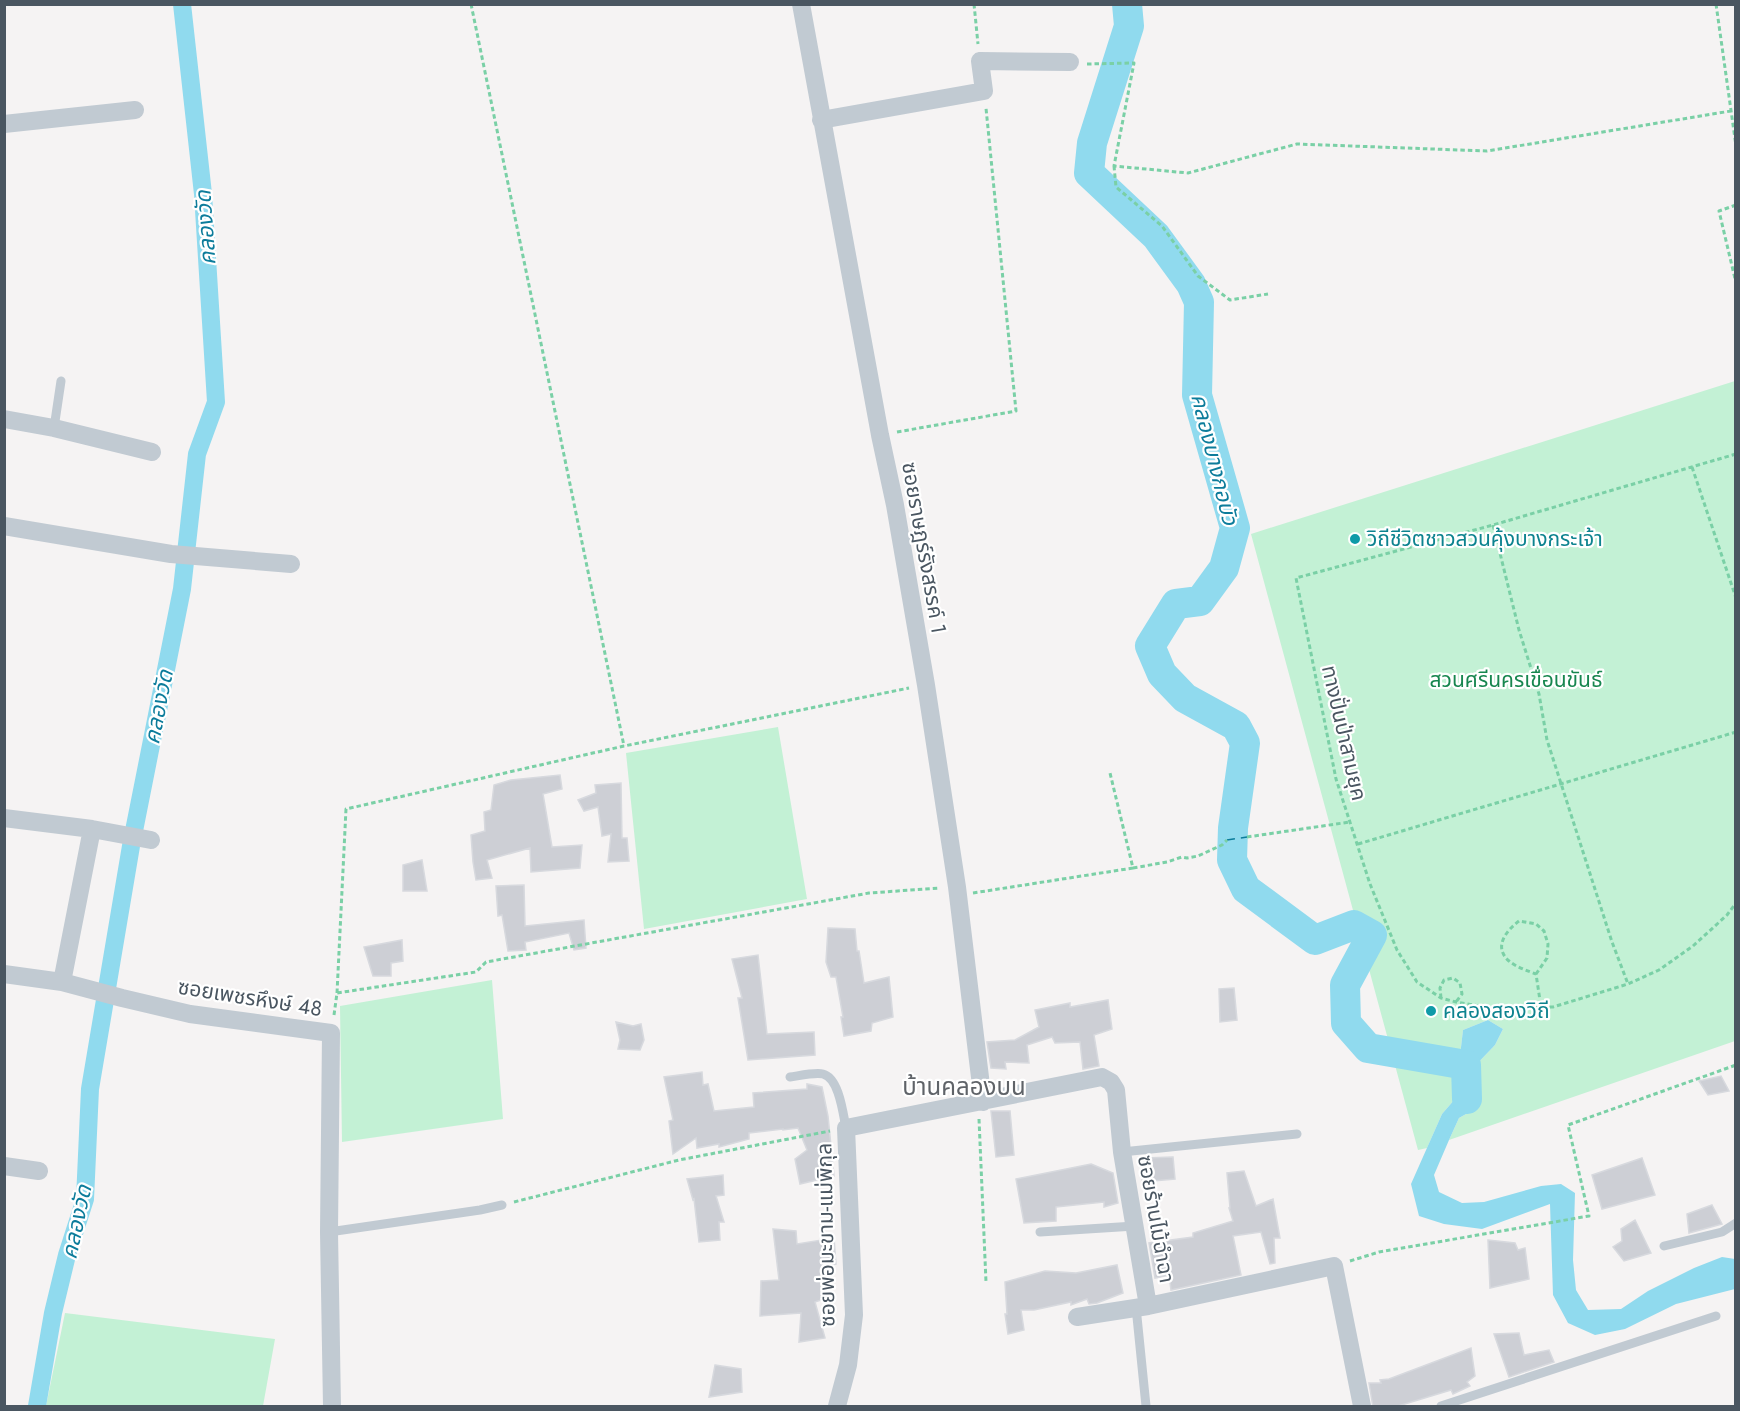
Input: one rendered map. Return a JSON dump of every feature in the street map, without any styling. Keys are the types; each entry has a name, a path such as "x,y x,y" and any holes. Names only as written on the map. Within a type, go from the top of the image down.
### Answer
{"street":[{"name":"ซอยราษฎร์รังสรรค์ 1","path":"801,4 880,435 895,504 926,685 958,891 981,1102"},
{"path":"821,120 984,91 980,61 1070,62"},
{"path":"4,124 135,110"},
{"path":"4,419 54,428 152,452"},
{"path":"4,526 171,554 291,564"},
{"path":"4,818 151,840"},
{"path":"62,982 94,830"},
{"name":"ซอยเพชรหึงษ์ 48","path":"4,974 62,982 122,999 190,1014 331,1033 329,1232 332,1407"},
{"name":"ซอยร้านไม้ฉำฉา","path":"981,1102 1102,1077 1111,1082 1116,1090 1122,1152 1135,1226 1142,1306 1334,1266"},
{"name":"ซอยพ่อมะขาม-แม่พิกุล","path":"837,1407 848,1365 854,1315 846,1128 981,1102"},
{"path":"4,1166 39,1172"},
{"path":"1334,1266 1362,1407"},
{"path":"1077,1317 1142,1306"}],"lane":[{"path":"54,428 61,381"},
{"path":"790,1077 822,1073 831,1078 837,1090 846,1128"},
{"path":"1122,1152 1298,1134"},
{"path":"329,1232 502,1205"},
{"path":"1664,1246 1722,1232 1736,1223"},
{"path":"1040,1232 1135,1226"},
{"path":"1142,1306 1146,1407"},
{"path":"1441,1407 1716,1316"}],"path":[{"path":"471,4 624,746"},
{"path":"974,4 980,61"},
{"path":"1716,4 1736,146"},
{"path":"1070,62 1134,63 1114,166 1116,187 1162,226 1198,276 1230,300 1268,294"},
{"path":"880,435 1016,411 984,91"},
{"path":"1114,166 1188,173 1297,144 1487,151 1731,111"},
{"path":"1736,205 1719,211 1736,283"},
{"name":"ทางปั่นป่าสามยุค","path":"1736,454 1493,525 1296,578 1336,779 1370,885 1397,951 1417,982 1441,998 1456,1002 1491,1008 1554,1007 1628,984 1659,970 1693,946 1727,915 1736,903"},
{"path":"1692,467 1736,598"},
{"path":"1493,525 1519,630 1539,694 1547,740 1608,932 1628,984"},
{"path":"331,1033 337,993 346,810 624,746 926,685"},
{"path":"1357,844 1736,732"},
{"path":"1110,773 1132,868"},
{"path":"1247,837 1350,822"},
{"path":"337,993 476,972 486,962 868,892 958,891 1167,862 1182,857 1198,856 1227,840"},
{"path":"1536,974 1510,962 1502,951 1502,941 1508,929 1519,921 1536,924 1544,932 1548,944 1547,958 1536,974 1541,1007"},
{"path":"1441,998 1440,988 1444,980 1453,978 1461,983 1462,994 1456,1002"},
{"path":"1334,1266 1379,1252 1589,1216 1568,1125 1736,1065"},
{"path":"981,1102 986,1282"},
{"path":"502,1205 679,1160 846,1128"}],"green space":[{"name":"สวนศรีนครเขื่อนขันธ์","path":"1735,381 1735,1041 1449,1140 1459,1118 1475,1109 1472,1069 1495,1045 1503,1029 1488,1020 1463,1030 1455,1099 1442,1114 1427,1148 1418,1150 1251,534"},
{"path":"778,727 807,899 644,929 626,753"},
{"path":"492,980 503,1119 342,1142 340,1006"},
{"path":"65,1313 275,1339 263,1406 46,1406"}],"water":[{"path":"1488,1020 1503,1029 1495,1045 1472,1069 1475,1109 1459,1118 1449,1140 1434,1175 1439,1192 1462,1203 1484,1202 1541,1186 1561,1184 1575,1193 1573,1260 1576,1290 1588,1310 1621,1309 1648,1291 1722,1257 1735,1259 1735,1289 1676,1304 1625,1329 1595,1335 1568,1323 1553,1295 1550,1204 1482,1229 1444,1224 1419,1216 1411,1184 1442,1114 1455,1099 1463,1030"}],"building":[{"path":"560,775 562,789 543,794 552,847 582,845 580,868 531,872 530,848 487,860 492,878 476,880 471,835 485,831 484,812 491,810 494,785 511,780"},
{"path":"621,783 622,838 627,838 629,861 608,862 611,834 602,836 598,807 584,811 578,800 596,793 595,785"},
{"path":"422,860 427,891 403,891 403,865"},
{"path":"524,885 525,926 584,920 586,948 574,950 569,933 525,942 526,950 508,951 502,915 498,916 496,886"},
{"path":"828,928 855,929 864,983 889,977 893,1017 872,1023 871,1031 844,1036 836,977 831,977 826,962"},
{"path":"402,940 403,961 391,963 391,976 373,976 364,947"},
{"path":"758,955 767,1034 814,1032 815,1055 748,1060 738,998 742,998 732,959"},
{"path":"1234,988 1237,1020 1220,1022 1219,989"},
{"path":"1108,1000 1112,1029 1094,1035 1099,1066 1083,1069 1080,1042 1055,1043 1052,1037 1027,1045 1029,1063 1005,1062 1006,1069 991,1068 987,1042 1015,1040 1039,1027 1035,1010 1070,1003 1070,1007"},
{"path":"616,1022 633,1026 641,1024 644,1040 640,1050 618,1049 620,1040"},
{"path":"702,1072 703,1085 708,1084 714,1111 754,1107 753,1093 807,1089 807,1084 822,1087 828,1116 834,1176 800,1184 795,1159 807,1150 798,1128 749,1133 749,1139 719,1147 719,1144 697,1148 696,1138 673,1154 669,1121 673,1120 664,1077"},
{"path":"1721,1076 1729,1091 1708,1095 1699,1081"},
{"path":"991,1111 1010,1111 1014,1155 996,1157"},
{"path":"1173,1157 1175,1179 1142,1182 1144,1158"},
{"path":"1642,1158 1655,1195 1602,1209 1592,1175"},
{"path":"1091,1164 1113,1173 1118,1203 1104,1207 1104,1202 1056,1207 1056,1221 1024,1223 1016,1179"},
{"path":"1244,1171 1256,1206 1273,1199 1280,1238 1274,1238 1275,1263 1270,1264 1261,1232 1233,1236 1241,1275 1171,1290 1169,1275 1155,1278 1149,1243 1193,1237 1193,1233 1233,1221 1229,1208 1227,1173"},
{"path":"723,1175 724,1195 716,1196 724,1222 719,1222 720,1240 699,1242 694,1199 687,1179"},
{"path":"1712,1205 1722,1224 1689,1233 1687,1214"},
{"path":"1635,1220 1651,1253 1624,1261 1613,1247 1622,1241 1621,1229"},
{"path":"773,1229 796,1231 797,1244 834,1238 836,1264 830,1265 830,1297 815,1302 825,1338 799,1342 801,1313 760,1316 761,1281 779,1280"},
{"path":"1488,1240 1515,1243 1518,1250 1525,1248 1529,1279 1490,1288"},
{"path":"1117,1265 1123,1293 1097,1303 1089,1304 1087,1299 1071,1305 1071,1302 1034,1310 1021,1310 1024,1330 1008,1334 1005,1314 1007,1314 1005,1282 1045,1271 1076,1273"},
{"path":"1519,1333 1524,1355 1549,1350 1554,1362 1509,1377 1494,1334"},
{"path":"1471,1348 1475,1376 1467,1382 1470,1386 1453,1394 1451,1390 1395,1407 1373,1407 1369,1383 1381,1383 1380,1380 1389,1379"},
{"path":"715,1365 741,1369 742,1392 709,1397"}],"waterway":[{"name":"คลองวัด","path":"37,1406 53,1313 67,1255 85,1199 90,1089 131,846 182,589 197,454 216,402 203,194 182,4"},
{"name":"คลองบางกอบัว","path":"1127,4 1129,26 1092,143 1089,173 1156,236 1191,284 1199,302 1197,395 1235,528 1224,568 1200,601 1176,604 1150,646 1162,674 1185,698 1236,726 1245,743 1233,828 1232,860 1246,889 1315,940 1354,925 1372,935 1345,985 1346,1023 1368,1048 1466,1065 1467,1099"}],"ferry route":[{"path":"1227,840 1247,837"}],"place":[{"name":"วิถีชีวิตชาวสวนคุ้งบางกระเจ้า","path":"1355,539"},
{"name":"คลองสองวิถี","path":"1431,1011"}],"district":[{"name":"บ้านคลองบน","path":"964,1087"}]}
